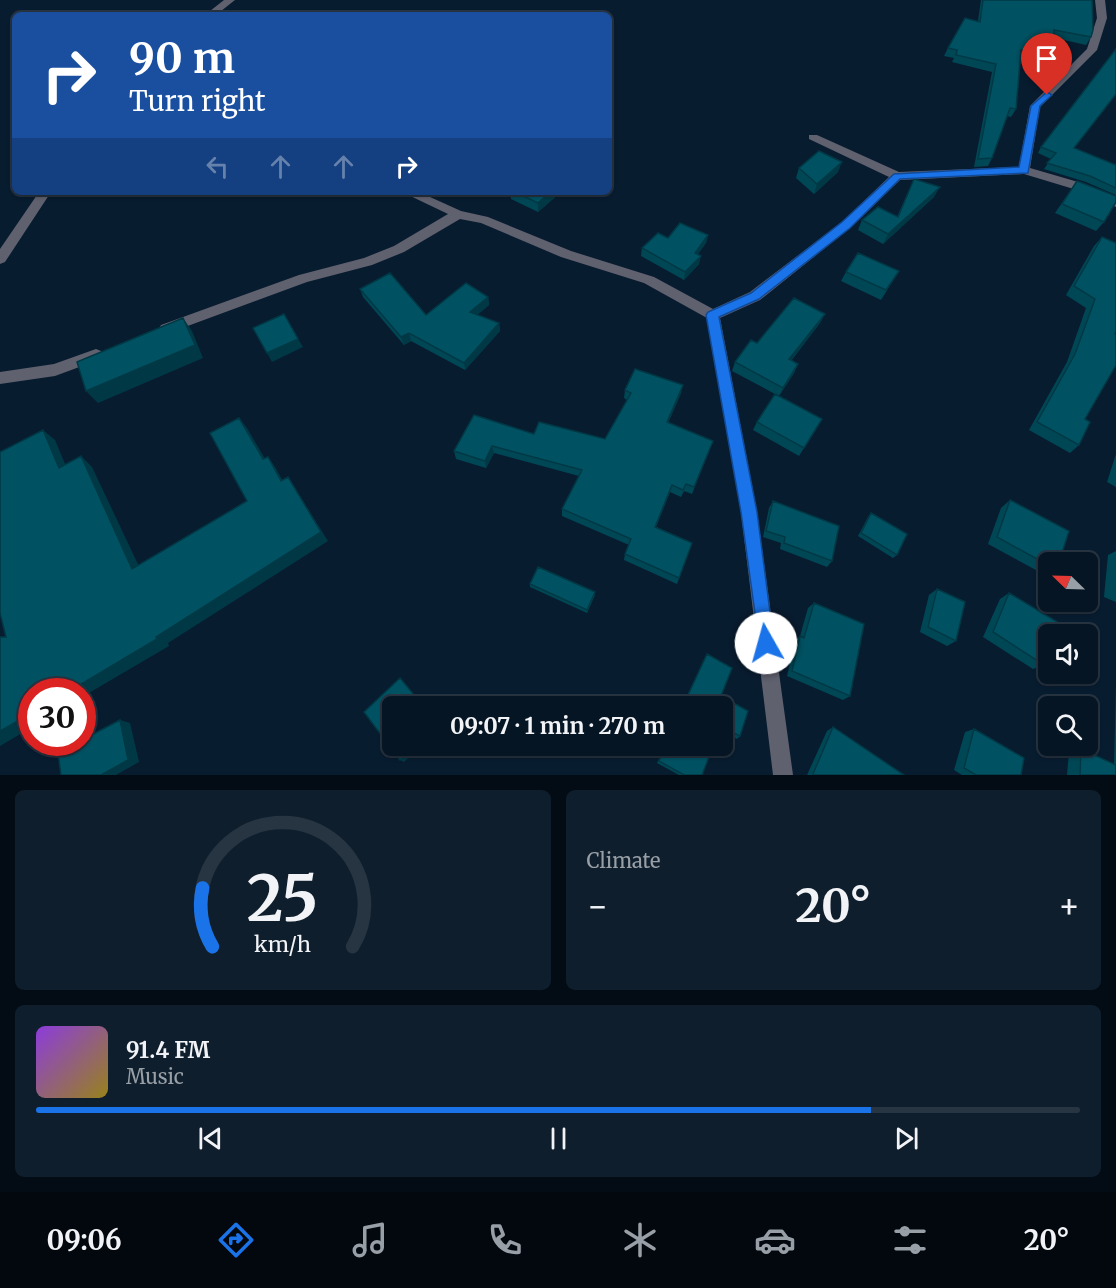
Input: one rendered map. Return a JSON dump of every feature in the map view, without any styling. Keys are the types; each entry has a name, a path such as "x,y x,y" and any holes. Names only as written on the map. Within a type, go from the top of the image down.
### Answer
{"street":[{"path":"214,12 230,0"},
{"path":"1024,171 1035,106 1092,50 1102,18 1100,0"},
{"path":"813,137 897,176 1024,171 1081,187 1116,203"},
{"path":"713,315 755,296 846,225 897,176"},
{"path":"0,259 43,195"},
{"path":"415,195 458,214 484,220 566,254 649,280 713,315"},
{"path":"152,334 304,278 367,262 399,249 458,214"},
{"path":"713,315 749,512 783,775"},
{"path":"0,378 55,370 109,350"}],"building":[{"path":"983,0 1092,0 1093,30 1091,37 1054,30 1055,56 1021,50 1016,109 1010,108 992,158 978,159 996,64 956,55 957,50 948,48 965,18 980,22"},
{"path":"1116,49 1116,94 1074,148 1116,165 1116,188 1090,176 1047,163 1056,153 1041,147"},
{"path":"819,151 842,162 817,184 799,168"},
{"path":"914,179 940,187 888,234 862,220 878,207 898,217"},
{"path":"1077,181 1116,196 1116,202 1104,222 1062,204"},
{"path":"521,195 547,195 538,203"},
{"path":"680,223 708,235 695,253 701,256 685,272 642,248 658,233 668,238"},
{"path":"1102,237 1116,243 1116,365 1085,419 1090,422 1079,445 1037,422 1075,354 1095,299 1074,286"},
{"path":"858,253 899,271 886,290 846,272"},
{"path":"390,273 426,315 466,283 488,297 470,312 499,323 464,363 409,333 401,337 360,289"},
{"path":"794,298 825,314 789,359 798,364 783,388 735,362 751,340 757,343"},
{"path":"284,314 298,339 267,353 253,328"},
{"path":"183,318 195,345 86,391 77,362"},
{"path":"635,369 683,385 667,422 713,441 694,487 686,484 683,490 672,485 655,527 692,543 679,578 625,554 631,539 562,509 582,470 492,446 485,461 454,451 474,415 534,434 539,422 605,439 631,393 625,390"},
{"path":"775,394 822,419 804,448 757,422"},
{"path":"239,418 263,459 268,457 281,481 288,477 321,532 156,637 157,639 92,678 18,678 18,721 0,731 0,637 6,637 0,613 0,452 43,430 59,468 81,456 132,569 247,501 210,433"},
{"path":"1010,500 1069,531 1062,552 1038,552 1038,560 997,537"},
{"path":"773,501 839,526 832,561 784,543 785,537 766,531"},
{"path":"871,513 907,534 897,555 861,533"},
{"path":"538,567 595,592 587,610 530,584"},
{"path":"937,589 965,602 956,641 928,627"},
{"path":"1009,593 1059,623 1038,624 1038,661 993,632"},
{"path":"814,603 864,624 850,696 792,671 800,636 804,638"},
{"path":"707,654 732,668 721,696 688,696"},
{"path":"400,678 415,696 382,696 382,736 364,712"},
{"path":"733,703 748,711 740,736 733,733"},
{"path":"120,720 128,760 101,775 61,775 58,756 96,756 96,733"},
{"path":"833,727 904,775 814,775"},
{"path":"974,729 1024,758 1021,775 976,775 964,768"},
{"path":"661,756 709,756 702,775 684,775 659,761"},
{"path":"1081,756 1096,756 1116,765 1116,775 1080,775"}],"route":[{"path":"766,643 749,512 713,315 755,296 846,225 897,176 1024,171 1035,106 1047,95"}]}
